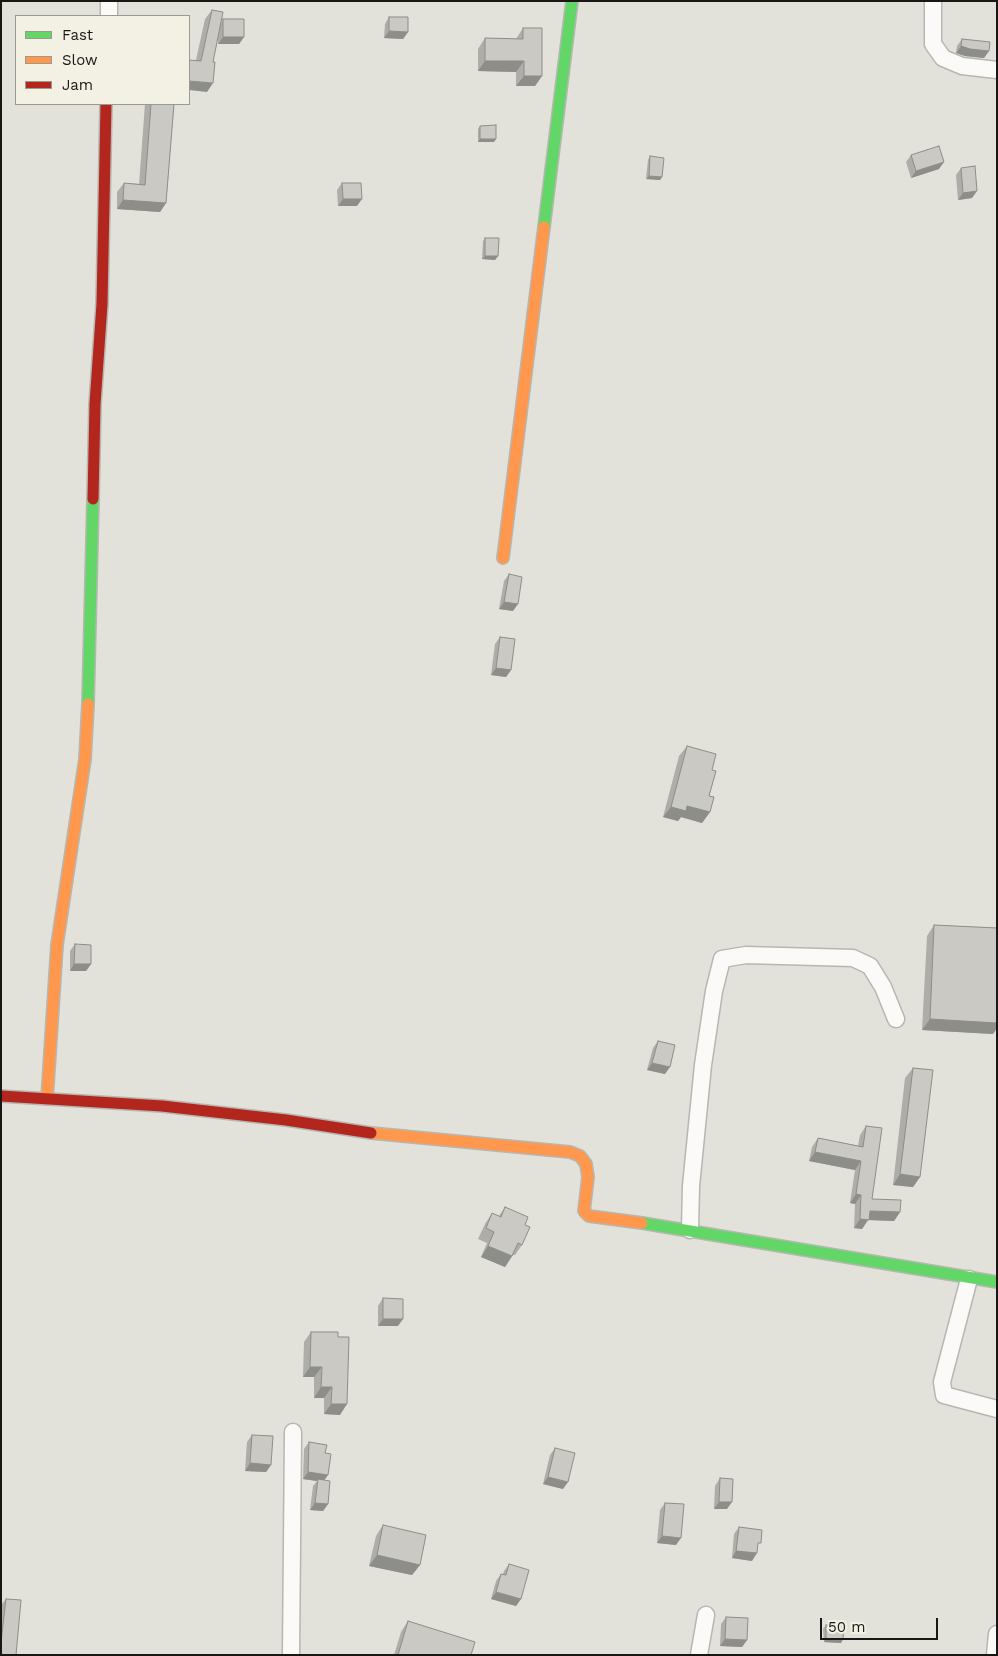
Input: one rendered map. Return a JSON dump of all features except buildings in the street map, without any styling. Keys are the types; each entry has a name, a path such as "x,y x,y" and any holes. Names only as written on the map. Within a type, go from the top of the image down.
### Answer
{"street":[{"path":"109,1 109,15"},
{"path":"503,558 572,1"},
{"path":"933,1 933,44 943,58 962,66 997,70"},
{"path":"47,1099 57,945 85,759 90,661 95,404 102,304 106,105"},
{"path":"690,1230 691,1186 703,1065 714,992 722,959 746,955 853,958 870,966 883,987 896,1019"},
{"path":"1,1096 162,1106 286,1120 376,1134 416,1136 490,1146 570,1152 580,1156 586,1164 588,1177 584,1211 589,1216 690,1230 969,1279 997,1282"},
{"path":"969,1279 942,1382 944,1394 997,1409"},
{"path":"291,1655 293,1432"},
{"path":"699,1655 706,1614"},
{"path":"995,1655 997,1634"}],"traffic: fast":[{"path":"544,227 572,1"},
{"path":"88,704 93,499"},
{"path":"642,1223 997,1282"}],"traffic: slow":[{"path":"503,558 544,227"},
{"path":"47,1099 57,945 85,759 88,704"},
{"path":"371,1133 570,1152 580,1156 586,1164 588,1177 584,1211 589,1216 642,1223"}],"traffic: jam":[{"path":"93,499 95,404 102,304 106,105"},
{"path":"1,1096 162,1106 286,1120 371,1133"}]}
